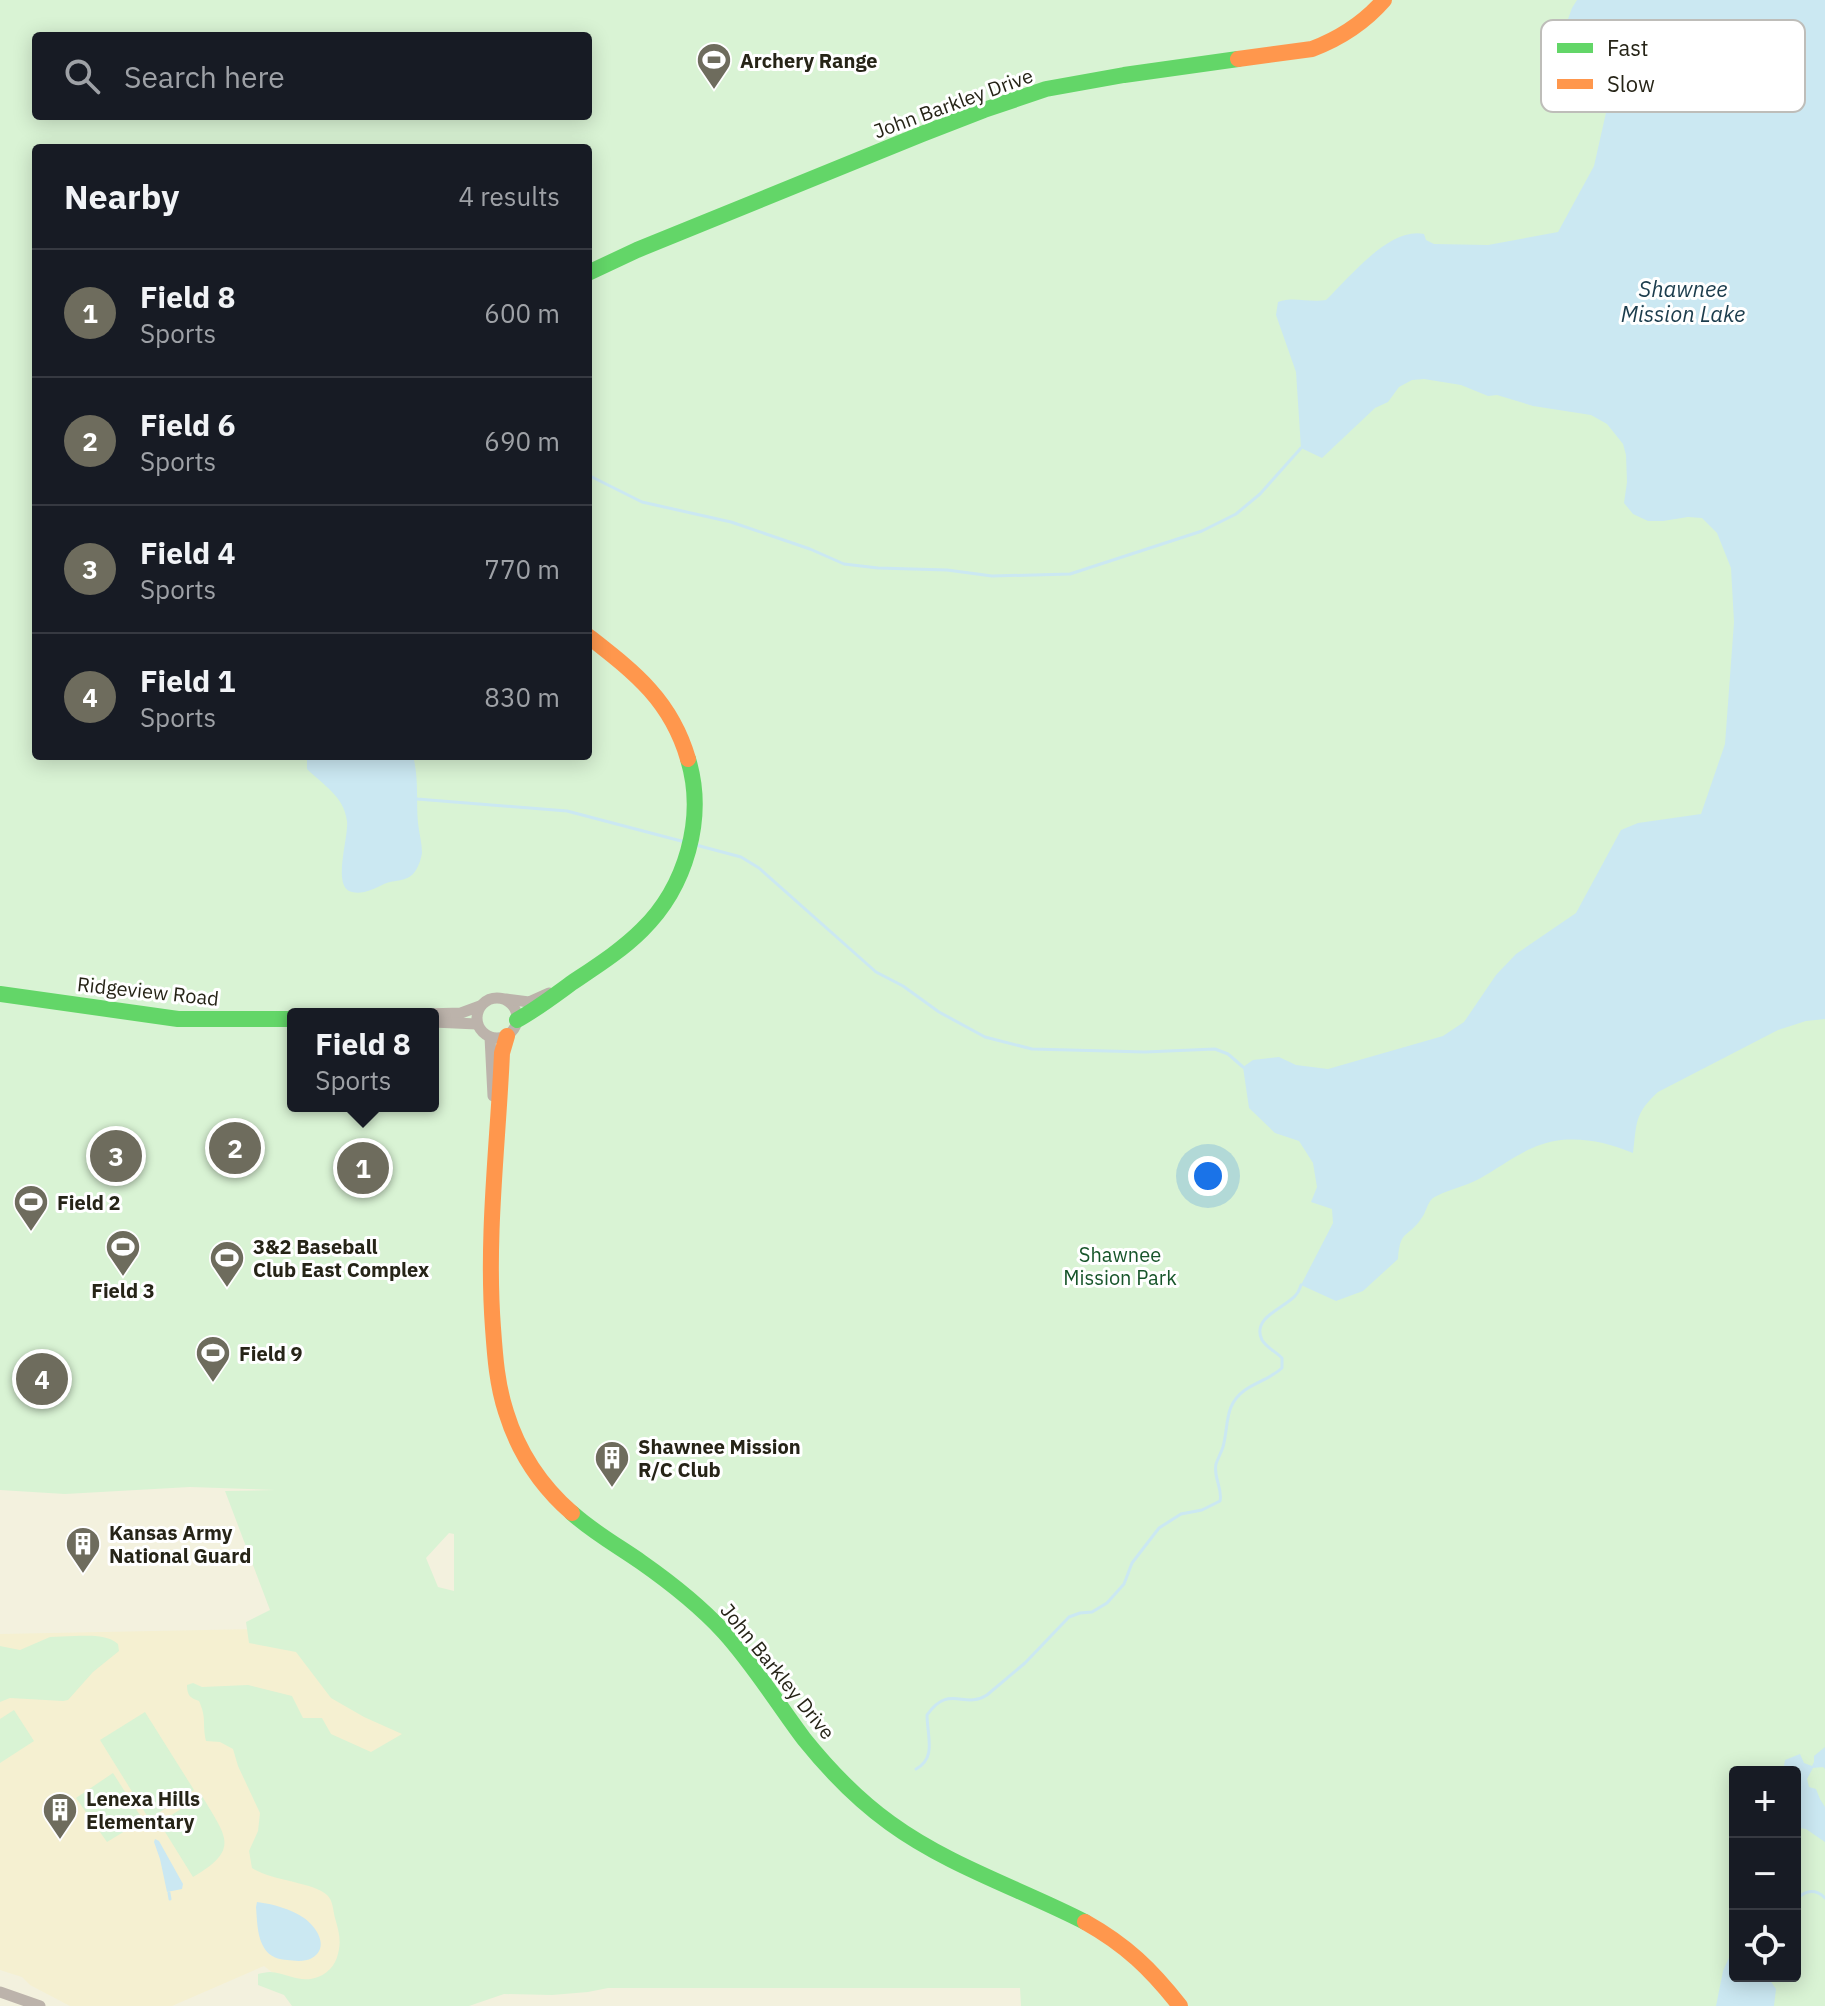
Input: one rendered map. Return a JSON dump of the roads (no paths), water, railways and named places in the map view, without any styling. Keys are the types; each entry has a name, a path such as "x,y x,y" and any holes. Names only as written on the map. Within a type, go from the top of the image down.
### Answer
{"street":[{"name":"John Barkley Drive","path":"592,271 637,250 984,110 1046,89 1089,81 1312,49 1343,36 1362,23 1384,0"},
{"path":"517,1020 533,1012 633,939 663,906 684,863 694,817 690,764 683,739 672,717 644,682 592,639"},
{"path":"439,1014 461,1013 495,997 529,1002 572,983"},
{"name":"Ridgeview Road","path":"0,994 178,1019 287,1019"},
{"path":"480,1006 477,1024 483,1033 498,1036 514,1029 517,1020 516,1010 506,999"},
{"path":"439,1022 477,1024"},
{"name":"John Barkley Drive","path":"498,1036 502,1053 491,1229 492,1327 502,1399 511,1426 537,1474 577,1518 656,1572 711,1618 748,1661 807,1741 858,1797 901,1831 1104,1933 1145,1963 1180,2006"},
{"path":"0,1992 38,2006"}],"water":[{"name":"Shawnee Mission Lake","path":"1577,0 1825,0 1825,1019 1778,1030 1658,1092 1641,1113 1633,1153 1589,1141 1549,1142 1528,1150 1474,1182 1433,1198 1421,1219 1402,1238 1398,1259 1363,1291 1336,1301 1301,1285 1333,1223 1332,1209 1311,1202 1317,1187 1313,1163 1299,1141 1275,1133 1249,1108 1243,1067 1253,1060 1279,1057 1296,1065 1328,1069 1443,1036 1464,1022 1496,975 1516,954 1576,913 1621,830 1638,823 1701,814 1725,744 1734,622 1731,568 1717,533 1702,518 1648,521 1633,514 1624,503 1627,482 1623,444 1607,424 1591,415 1533,406 1497,395 1488,396 1461,385 1424,379 1412,380 1399,387 1388,402 1375,408 1322,458 1301,448 1296,372 1276,315 1278,302 1326,300 1371,256 1397,238 1411,234 1424,234 1426,240 1434,244 1488,245 1558,232 1594,166 1606,112 1805,112 1805,20 1568,20"},
{"path":"307,760 414,760 422,853 413,874 371,890 349,891 342,879 347,828 345,812 332,792 307,769"},
{"path":"1825,1747 1825,1769 1813,1768 1807,1779 1809,1787 1816,1789 1825,1807 1825,1842 1801,1828 1801,1766 1784,1766 1785,1760 1800,1754 1804,1763 1812,1766 1814,1756"},
{"path":"155,1839 183,1884 182,1889 167,1892"},
{"path":"257,1902 288,1910 309,1922 320,1938 317,1954 300,1961 279,1959 269,1954 259,1935"},
{"path":"1729,1958 1729,1982 1771,1982 1776,1989 1774,2006 1716,2006"}],"waterway":[{"path":"592,477 642,502 731,522 844,564 992,576 1070,574 1202,531 1236,514 1260,494 1301,448"},
{"path":"417,799 567,811 685,842"},
{"path":"696,845 741,857 759,868 876,972 985,1037 1032,1049 1145,1052 1215,1049 1228,1054 1243,1067"},
{"path":"916,1769 927,1759 927,1715 935,1706 942,1700 971,1700 987,1695 1025,1663 1069,1617 1092,1612 1107,1603 1124,1584 1132,1563 1159,1528 1181,1514 1202,1510 1220,1501 1216,1464 1223,1447 1230,1409 1245,1390 1282,1368 1282,1358 1262,1340 1261,1326 1270,1314 1295,1296 1301,1285"},
{"path":"1801,1896 1809,1892 1825,1898"},
{"path":"169,1893 170,1899"}],"place":[{"name":"Archery Range","path":"714,91"},
{"name":"Field 6","path":"235,1148"},
{"name":"Field 4","path":"116,1156"},
{"name":"Field 8","path":"363,1168"},
{"name":"Field 2","path":"31,1233"},
{"name":"Field 3","path":"123,1278"},
{"name":"3&2 Baseball Club East Complex","path":"227,1289"},
{"name":"Field 1","path":"42,1379"},
{"name":"Field 9","path":"213,1384"},
{"name":"Shawnee Mission R/C Club","path":"612,1489"},
{"name":"Kansas Army National Guard","path":"83,1575"},
{"name":"Lenexa Hills Elementary","path":"60,1841"}],"park label":[{"name":"Shawnee Mission Park","path":"1120,1266"}]}
